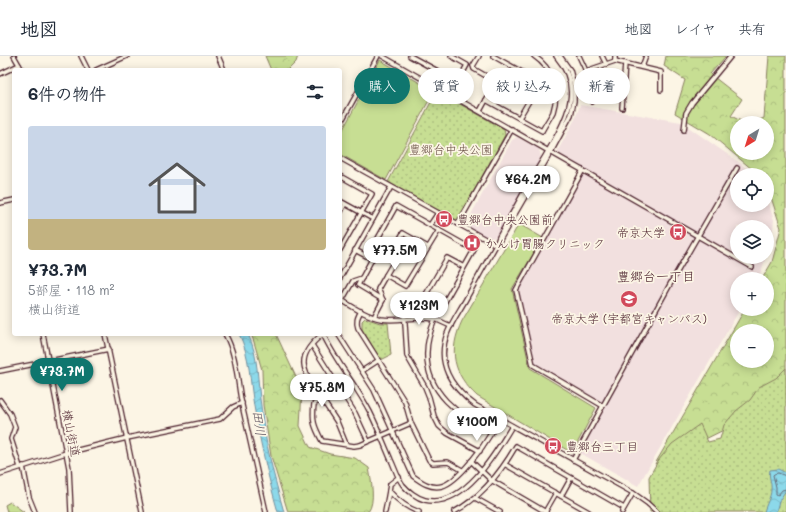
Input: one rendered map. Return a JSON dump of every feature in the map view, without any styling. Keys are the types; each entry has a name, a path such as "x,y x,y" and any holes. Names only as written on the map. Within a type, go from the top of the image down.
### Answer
{"street":[{"path":"14,56 21,68"},
{"path":"81,56 87,68"},
{"path":"100,68 127,56"},
{"path":"218,56 223,68"},
{"path":"342,120 378,56"},
{"path":"382,56 418,76"},
{"path":"410,56 431,68"},
{"path":"451,56 467,65 465,68"},
{"path":"479,56 473,66 474,69 482,74"},
{"path":"493,56 515,68"},
{"path":"534,56 546,68"},
{"path":"556,56 562,58 569,78 571,100 565,118 550,151 499,237 496,245 450,326 444,355 445,364 451,381 468,400 633,493 658,512"},
{"path":"579,56 585,68"},
{"path":"602,56 606,64"},
{"path":"642,68 646,56"},
{"path":"684,130 686,113 692,103 731,56"},
{"path":"595,68 606,64 615,58 625,63 661,72 661,90"},
{"path":"622,108 625,63"},
{"path":"13,68 19,65"},
{"path":"0,74 12,68"},
{"path":"467,104 752,267"},
{"path":"480,111 484,104"},
{"path":"493,104 542,131 552,113 554,104"},
{"path":"519,118 527,104"},
{"path":"458,224 512,129"},
{"path":"342,159 496,245"},
{"path":"583,170 516,290 533,365 603,406"},
{"path":"342,177 372,194 342,246"},
{"path":"573,460 730,180"},
{"path":"342,274 391,187"},
{"path":"0,202 12,200"},
{"path":"342,202 373,219"},
{"path":"342,209 345,204"},
{"path":"339,336 374,390 413,476 420,482 431,486 440,486 449,483 480,451 492,432 460,414 449,405 438,392 429,372 427,352 435,319 474,250 396,206 372,249 372,259 358,285 383,300"},
{"path":"430,225 438,213"},
{"path":"386,275 405,286 439,230"},
{"path":"383,300 378,289 399,253 397,244 403,233 428,247"},
{"path":"356,250 372,259"},
{"path":"464,267 447,258 425,296 411,296 404,308 407,356 425,387 434,416 439,426 447,433 480,451"},
{"path":"342,299 353,281 362,278"},
{"path":"374,317 383,300"},
{"path":"342,302 374,317 390,320 416,318 435,319 450,326"},
{"path":"361,311 357,322 358,328 405,402 411,423 429,460 433,463 448,462 462,470"},
{"name":"横山街道","path":"43,336 69,468 71,512"},
{"path":"106,336 142,512"},
{"path":"226,336 233,355 266,512"},
{"path":"320,336 314,341 305,356 303,364 309,379 337,422 346,444"},
{"path":"324,336 330,348 364,399 398,477 408,490 417,497 437,502 454,497 493,457 512,426"},
{"path":"312,345 355,413 368,441"},
{"path":"0,371 109,349"},
{"path":"362,371 379,360"},
{"path":"339,388 314,404 312,417 314,425 322,441 354,446 411,423"},
{"path":"429,397 438,392"},
{"path":"0,400 10,414 15,427 11,439 35,512"},
{"path":"0,474 66,453 127,438 220,419 234,407 242,403"},
{"path":"454,512 475,498 506,465 516,446 623,510 633,493"},
{"path":"471,461 491,480 546,512 556,493"},
{"path":"506,465 589,512"},
{"path":"385,512 390,491 390,484 398,477"},
{"path":"561,496 571,478"},
{"path":"390,491 398,500 419,512"},
{"path":"475,498 500,512"}],"shaded area":[{"name":"帝京大学 (宇都宮キャンパス)","path":"580,105 681,122 730,156 730,160 736,160 745,168 730,168 730,212 771,212 774,220 730,220 730,264 764,264 761,272 730,272 730,316 736,316 638,486 580,453 606,405 535,363 518,290 586,169 557,152 575,119"},
{"path":"517,137 539,149 541,157 497,236 491,239 469,227 467,222 512,140"}],"green space":[{"path":"265,56 298,56 296,62 290,68 270,68"},
{"path":"666,56 726,56 710,74 742,99 730,116 730,151 710,134 675,113 685,80 664,66"},
{"path":"769,56 786,56 786,399 655,464 730,335 730,368 774,368 774,324 736,324 741,316 774,316 774,272 766,272 771,264 774,264 774,254 781,228 774,206 774,168 751,168 741,160 774,160 774,116 764,116"},
{"path":"380,60 394,68 376,68"},
{"path":"410,77 418,82 418,104 427,104 386,180 342,155 342,131 357,104 410,104"},
{"name":"豊郷台中央公園","path":"430,104 460,104 504,129 505,135 459,219 454,221 388,182"},
{"path":"519,224 543,238 512,289 530,368 596,408 572,453 477,396 463,379 455,362 455,342 462,321"},
{"path":"365,318 380,323 388,323 391,355 381,360 362,329 362,321"},
{"path":"252,336 277,336 302,390 300,426 310,447 330,454 355,458 369,468 372,485 372,503 368,512 288,512 271,456 263,405 262,370"},
{"path":"786,368 786,512 650,512 649,477 658,461 672,444 700,424 708,442 720,439 724,425 736,411 750,400 759,387 776,378"},
{"path":"10,502 24,512 7,512 5,505"}],"water":[{"name":"田川","path":"240,336 249,336 254,351 267,447 284,512 278,512 271,486 256,419 248,360"},
{"path":"778,469 786,473 786,490 779,501 776,512 764,512 771,493 769,475 770,470"}],"place":[{"name":"豊郷台中央公園前","path":"444,219"},
{"name":"帝京大学","path":"678,232"},
{"name":"かんけ胃腸クリニック","path":"472,243"},
{"name":"帝京大学 (宇都宮キャンパス)","path":"629,299"},
{"name":"豊郷台三丁目","path":"553,446"}],"district":[{"name":"豊郷台一丁目","path":"656,275"}]}
